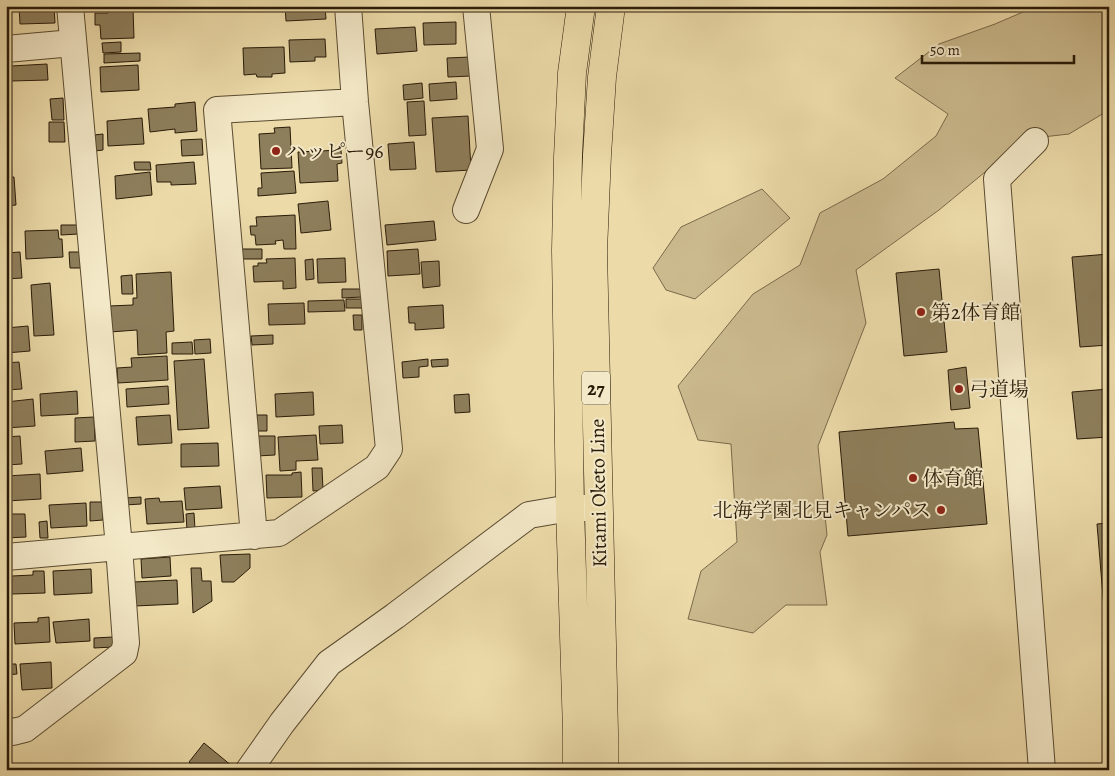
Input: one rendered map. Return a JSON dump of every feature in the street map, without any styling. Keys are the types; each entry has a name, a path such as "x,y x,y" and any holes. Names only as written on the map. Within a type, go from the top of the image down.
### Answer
{"main road":[{"name":"Kitami Oketo Line","path":"577,770 566,250 567,176 572,73 581,6"},
{"name":"Kitami Oketo Line","path":"604,770 593,251 602,77 612,6"}],"street":[{"path":"6,730 13,732 24,729 124,653 126,643 70,6"},
{"path":"6,557 254,536 279,532 377,467 389,449 355,102 348,6"},
{"path":"466,210 490,149 476,6"},
{"path":"6,49 73,43"},
{"path":"254,536 216,110 355,102"},
{"path":"1035,141 997,179 1042,770"},
{"path":"248,770 329,662 403,610 529,515 570,508 599,508"}],"shaded area":[{"path":"1037,6 1109,6 1109,110 1069,134 1025,139 939,210 856,270 866,323 818,446 827,535 820,552 827,605 786,605 753,633 688,619 701,571 737,542 731,444 698,440 678,386 753,294 800,265 820,213 883,179 936,136 948,114 895,78 939,44 995,24"},
{"path":"762,189 790,218 695,299 666,290 653,268 681,227"}],"building":[{"path":"19,6 54,6 55,23 20,24"},
{"path":"285,6 325,6 326,19 286,21"},
{"path":"107,8 133,8 134,38 101,39 100,25 95,25 95,13 108,13"},
{"path":"456,22 456,44 424,45 423,23"},
{"path":"415,27 417,51 377,54 375,29"},
{"path":"325,39 326,57 315,57 315,61 290,62 289,40"},
{"path":"121,42 121,52 103,53 102,43"},
{"path":"284,47 285,73 272,74 272,77 257,77 256,74 244,75 243,48"},
{"path":"140,53 140,61 104,63 104,54"},
{"path":"470,57 471,76 448,77 447,58"},
{"path":"47,64 48,80 11,81 11,66"},
{"path":"138,65 139,90 101,92 100,67"},
{"path":"456,82 457,99 430,101 429,84"},
{"path":"422,83 423,98 404,100 403,85"},
{"path":"63,98 64,120 52,120 50,99"},
{"path":"424,101 426,135 409,136 407,102"},
{"path":"195,102 197,131 175,133 175,129 150,132 148,109 175,107 175,104"},
{"path":"6,103 8,103 10,129 6,129"},
{"path":"468,116 471,170 436,172 432,118"},
{"path":"142,118 144,144 108,146 107,121"},
{"path":"49,122 64,122 65,142 49,142"},
{"name":"ハッピー96","path":"290,127 292,168 261,169 259,134 275,133 274,128"},
{"path":"103,134 103,150 95,151 94,135"},
{"path":"202,139 203,155 182,156 181,140"},
{"path":"414,142 416,169 390,170 388,144"},
{"path":"341,150 342,163 337,164 338,181 300,183 298,152"},
{"path":"134,162 150,162 151,170 135,170"},
{"path":"194,162 196,184 171,185 171,182 157,182 156,165"},
{"path":"294,171 296,193 258,196 258,188 262,188 261,173"},
{"path":"150,172 152,195 116,199 115,176"},
{"path":"6,177 14,177 16,205 6,206"},
{"path":"328,201 331,230 301,233 298,204"},
{"path":"295,215 296,249 284,249 283,240 275,241 276,244 256,245 255,235 251,235 250,226 257,226 256,217"},
{"path":"434,221 436,240 387,245 385,225"},
{"path":"61,225 77,225 78,234 61,235"},
{"path":"58,230 59,239 62,239 63,257 26,259 25,231"},
{"path":"241,249 262,249 262,259 241,259"},
{"path":"418,249 420,274 388,276 387,251"},
{"path":"20,252 22,278 6,279 6,253"},
{"path":"69,252 80,252 81,268 70,268"},
{"path":"1109,254 1109,345 1080,347 1072,257"},
{"path":"295,258 296,288 283,289 283,281 254,282 253,266 258,266 258,263 267,263 266,259"},
{"path":"345,258 346,282 318,283 317,259"},
{"path":"313,259 314,279 306,280 305,260"},
{"path":"439,261 440,286 423,288 421,262"},
{"name":"第2体育館","path":"939,269 947,352 904,356 896,273"},
{"path":"171,272 174,331 166,332 167,353 138,355 137,330 110,332 109,306 133,305 133,298 137,298 136,274"},
{"path":"132,275 133,294 122,294 121,276"},
{"path":"50,283 54,335 34,336 31,285"},
{"path":"342,289 362,289 362,297 342,298"},
{"path":"346,299 364,299 364,308 346,308"},
{"path":"344,300 345,311 308,312 308,301"},
{"path":"304,303 305,324 269,325 268,304"},
{"path":"443,305 444,328 415,330 415,323 409,323 408,307"},
{"path":"353,315 362,315 362,330 354,330"},
{"path":"28,326 30,351 6,353 6,328"},
{"path":"273,335 273,344 252,345 251,336"},
{"path":"210,339 211,353 195,354 194,340"},
{"path":"192,342 193,354 172,354 172,343"},
{"path":"167,356 168,380 118,383 117,368 132,367 131,358"},
{"path":"204,359 209,428 178,430 174,361"},
{"path":"428,359 428,366 419,367 419,377 403,378 402,362"},
{"path":"448,359 448,366 432,367 431,360"},
{"path":"19,362 22,389 6,390 6,363"},
{"name":"弓道場","path":"966,367 970,408 951,410 948,370"},
{"path":"168,386 169,404 127,407 126,389"},
{"path":"1109,389 1109,437 1077,439 1072,392"},
{"path":"77,391 78,414 41,416 40,394"},
{"path":"313,392 314,415 276,417 275,394"},
{"path":"469,394 470,412 455,413 454,395"},
{"path":"33,399 35,426 6,428 6,402"},
{"path":"170,415 172,443 138,445 136,417"},
{"path":"257,415 267,415 267,431 257,431"},
{"path":"94,417 95,441 75,442 75,418"},
{"name":"体育館","path":"954,422 955,429 978,428 987,524 848,536 839,432"},
{"path":"342,425 343,443 320,444 319,426"},
{"path":"316,435 318,460 296,461 296,470 280,471 278,437"},
{"path":"20,436 22,464 6,465 6,437"},
{"path":"257,436 275,436 275,455 257,456"},
{"path":"218,443 219,466 181,467 181,444"},
{"path":"81,448 83,471 47,474 45,451"},
{"path":"312,468 322,468 323,490 313,491"},
{"path":"301,472 302,497 267,498 266,475 292,475 292,473"},
{"path":"40,474 41,499 6,501 6,476"},
{"path":"220,486 222,508 186,510 184,488"},
{"path":"141,497 141,504 125,505 125,498"},
{"path":"159,498 160,502 182,501 184,522 147,524 145,499"},
{"path":"90,502 103,502 103,520 90,521"},
{"path":"86,503 87,526 51,528 49,505"},
{"path":"194,513 195,529 187,530 186,514"},
{"path":"6,514 25,514 26,537 6,538"},
{"path":"47,521 48,538 40,538 39,522"},
{"path":"1109,523 1109,669 1097,524"},
{"path":"250,554 250,568 234,582 222,582 220,555"},
{"path":"170,557 171,576 142,578 141,559"},
{"path":"191,568 201,568 202,581 211,581 212,601 193,613"},
{"path":"91,569 92,593 54,595 53,571"},
{"path":"33,571 44,571 45,593 12,594 12,576 33,575"},
{"path":"177,580 178,604 135,606 133,582"},
{"path":"49,617 50,642 15,644 14,623 38,622 38,618"},
{"path":"89,619 90,641 56,643 53,622"},
{"path":"113,637 113,647 94,648 94,638"},
{"path":"51,662 52,688 22,690 20,664"},
{"path":"6,664 16,664 17,674 6,675"},
{"path":"204,743 232,766 229,770 198,770 189,762"}],"place":[{"name":"ハッピー96","path":"276,151"},
{"name":"第2体育館","path":"921,312"},
{"name":"弓道場","path":"959,389"},
{"name":"体育館","path":"913,478"},
{"name":"北海学園北見キャンパス","path":"941,510"}]}
